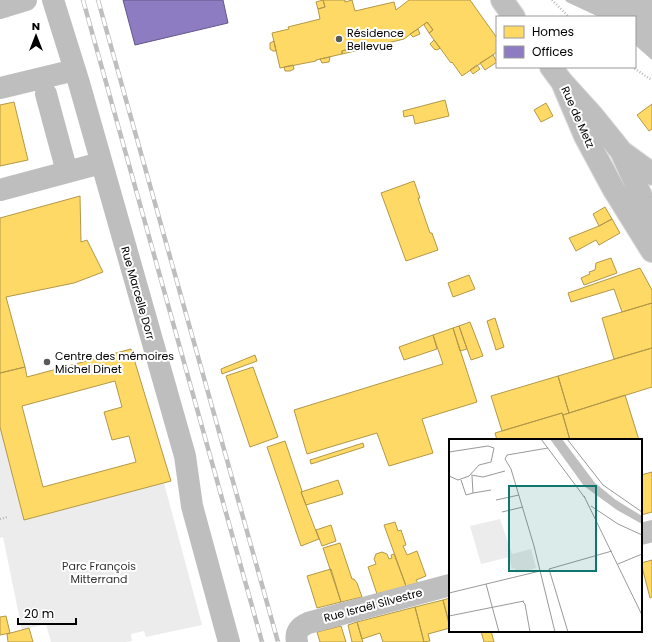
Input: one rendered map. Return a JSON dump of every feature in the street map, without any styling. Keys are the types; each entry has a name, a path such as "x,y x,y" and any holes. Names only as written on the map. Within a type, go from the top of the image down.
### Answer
{"street":[{"path":"0,8 26,0"},
{"name":"Rue Marcelle Dorr","path":"54,0 185,456 192,506 229,642"},
{"path":"502,0 513,16"},
{"name":"Rue de Metz","path":"556,75 592,115 621,151 650,229"},
{"name":"Rue de Metz","path":"556,75 599,162 650,229"},
{"path":"0,88 77,77"},
{"path":"46,94 67,172"},
{"path":"599,162 621,151 652,174"},
{"path":"0,190 101,163"},
{"path":"642,534 652,531"},
{"name":"Rue Israël Silvestre","path":"298,636 302,626 308,623 449,585"}],"path":[{"path":"552,0 568,16"},
{"path":"634,68 652,80"},
{"path":"0,519 7,517"}],"green space":[{"name":"Parc François Mitterrand","path":"0,427 24,520 164,483 202,625 146,637 144,631 131,634 132,641 126,642 51,642 46,624 22,630 3,537 0,538"}],"shaded area":[{"path":"565,0 652,0 652,60 636,46 636,16 597,16"}],"building: Homes":[{"name":"Résidence Bellevue","path":"323,0 345,0 345,2 352,0 355,11 394,2 396,10 409,0 470,0 496,37 496,53 462,76 429,33 433,30 427,22 404,39 359,50 358,47 345,50 342,51 342,54 280,68 272,33 289,29 288,27 320,19 318,9 325,7"},
{"path":"323,0 325,7 318,9 316,2"},
{"path":"427,22 433,30 429,33 424,25"},
{"path":"418,29 420,34 413,37 410,34"},
{"path":"434,40 440,48 437,50 430,44"},
{"path":"274,41 276,51 270,49 270,43"},
{"path":"382,45 382,49 375,51 373,46"},
{"path":"358,47 359,50 342,54 342,51"},
{"path":"493,55 496,60 496,63 485,70 480,63"},
{"path":"330,57 329,62 322,63 320,59"},
{"path":"293,65 294,69 285,71 284,67"},
{"path":"477,65 480,69 473,74 470,70"},
{"path":"445,100 449,116 415,124 413,115 404,117 403,111"},
{"path":"14,102 28,160 0,166 0,105"},
{"path":"546,103 553,116 541,122 534,110"},
{"path":"652,104 652,129 649,131 637,115"},
{"path":"414,181 430,233 432,233 438,250 406,261 381,193"},
{"path":"80,196 81,242 87,240 103,272 74,283 6,297 25,367 0,373 0,218"},
{"path":"605,207 612,219 599,226 593,214"},
{"path":"612,219 620,233 599,245 596,240 576,251 569,238"},
{"path":"611,258 617,273 584,285 581,278 590,274 589,272 595,270 596,263"},
{"path":"640,268 652,290 652,303 622,312 614,289 571,302 568,293"},
{"path":"469,275 475,289 453,297 448,283"},
{"path":"652,303 652,348 614,359 602,318"},
{"path":"495,318 504,347 496,350 487,321"},
{"path":"470,322 483,356 471,360 459,326"},
{"path":"459,326 467,349 460,351 453,328"},
{"path":"453,328 477,402 422,419 433,453 389,466 377,433 307,454 294,410 443,364 433,335"},
{"path":"433,335 437,349 404,360 399,347"},
{"path":"652,348 652,387 569,413 558,376"},
{"path":"131,349 171,481 24,520 0,427 0,373 25,367 27,377","holes":["115,381 122,407 104,412 112,440 129,436 136,462 43,487 22,406"]},
{"path":"255,355 257,361 222,374 221,369"},
{"path":"253,367 278,437 250,447 226,376"},
{"path":"558,376 569,413 563,415 562,413 502,431 491,396"},
{"path":"625,395 639,439 570,439 563,415"},
{"path":"562,413 570,439 497,439 495,433"},
{"path":"285,441 302,491 301,492 319,539 301,546 267,447"},
{"path":"363,443 364,447 311,464 310,460"},
{"path":"652,472 652,512 642,515 642,475"},
{"path":"338,480 343,494 306,505 301,492"},
{"path":"395,522 398,531 401,530 406,545 403,546 407,555 417,551 426,576 416,580 418,583 406,586 384,525"},
{"path":"331,525 336,541 322,546 316,530"},
{"path":"340,543 352,579 354,579 357,583 362,597 341,602 323,548"},
{"path":"382,552 387,554 389,559 392,558 391,555 394,554 406,586 377,594 368,567 376,564 374,559 376,554"},
{"path":"652,560 652,597 650,598 642,567 642,563"},
{"path":"331,569 341,602 317,608 307,576"},
{"path":"449,598 449,622 443,600"},
{"path":"443,600 449,628 428,634 430,641 424,642 415,607"},
{"path":"415,607 424,642 383,642 380,633 362,639 357,622"},
{"path":"6,616 10,633 0,635 0,617"},
{"path":"357,622 363,642 352,642 348,625"},
{"path":"341,626 346,642 320,642 317,632"},
{"path":"29,628 33,642 8,642 7,634"},
{"path":"481,632 491,632 494,642 484,642"}],"building: Offices":[{"path":"123,0 223,0 228,23 135,45"}],"railway":[{"path":"83,0 262,642"},
{"path":"98,0 278,642"}],"place":[{"name":"Résidence Bellevue","path":"339,39"},
{"name":"Centre des mémoires Michel Dinet","path":"47,362"}]}
